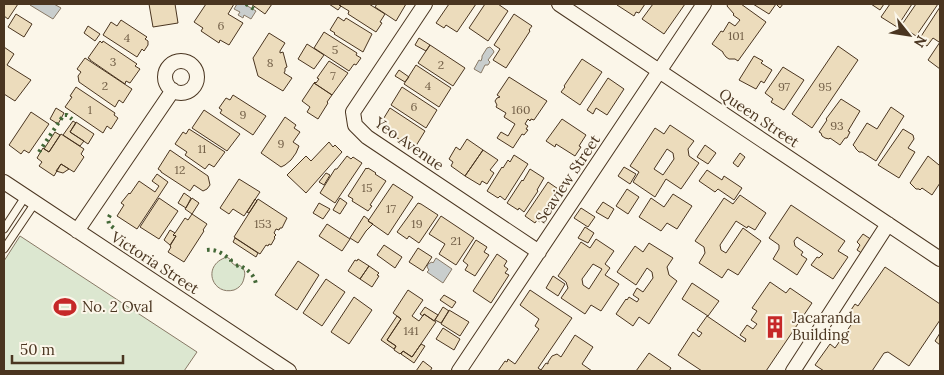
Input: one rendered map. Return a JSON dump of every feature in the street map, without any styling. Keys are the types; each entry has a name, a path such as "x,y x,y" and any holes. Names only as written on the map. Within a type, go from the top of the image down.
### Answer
{"street":[{"name":"Yeo Avenue","path":"425,4 353,112 355,125 367,136 539,252"},
{"name":"Queen Street","path":"559,4 940,259"},
{"name":"Seaview Street","path":"459,371 704,4"},
{"path":"76,231 173,90"},
{"name":"Victoria Street","path":"4,182 288,371"},
{"path":"793,371 888,224"}],"lane":[{"path":"4,229 30,200"},
{"path":"4,250 30,200"}],"green space":[{"name":"No. 2 Oval","path":"20,236 197,352 184,371 4,371 4,261"},
{"path":"227,257 236,266 241,266 245,276 239,287 226,291 215,284 212,279 212,273 214,266"}],"shaded area":[{"path":"30,4 54,4 61,8 53,19"},
{"path":"237,4 244,4 256,11 251,19 244,15 243,18 238,15 240,12 234,9"},
{"path":"490,47 494,52 488,60 490,62 488,65 485,65 481,73 474,69 479,60 481,61 487,48"},
{"path":"436,258 452,269 443,283 427,272 429,270 428,264 433,263"}],"building":[{"path":"4,4 18,4 8,19 4,16"},
{"path":"149,4 175,4 178,23 153,27"},
{"path":"206,4 234,4 228,14 243,23 229,45 220,40 219,43 201,31 203,28 194,22"},
{"path":"251,4 272,4 265,14"},
{"path":"329,4 340,4 341,6 338,10"},
{"path":"340,4 369,4 385,14 380,22 382,23 376,32 348,14 349,11"},
{"path":"377,4 406,4 396,21 375,7"},
{"path":"449,4 476,4 457,32 446,25 444,28 436,23"},
{"path":"485,4 498,4 508,11 488,41 469,28"},
{"path":"617,4 645,4 639,13 636,12 634,16"},
{"path":"653,4 685,4 664,34 642,19"},
{"path":"728,4 741,4 766,22 738,61 729,59 712,44 729,22 735,26 740,20 733,15 727,6"},
{"path":"753,4 776,4 769,14"},
{"path":"871,4 884,4 880,10"},
{"path":"890,4 912,4 897,27 881,17"},
{"path":"916,4 938,4 916,36 901,26"},
{"path":"940,7 940,40 939,42 933,38 927,46 918,41"},
{"path":"16,14 32,24 24,37 8,27"},
{"path":"514,14 532,26 506,68 493,60 500,49 494,45"},
{"path":"338,17 344,21 346,18 372,34 363,52 330,30"},
{"path":"121,20 147,37 145,39 148,41 148,45 144,51 142,49 137,57 103,35 111,22 117,26"},
{"path":"88,26 100,34 95,41 84,33"},
{"path":"324,32 357,53 356,55 361,58 349,71 314,48"},
{"path":"269,33 285,43 280,51 280,53 283,52 287,67 284,73 292,78 283,91 258,76 253,58"},
{"path":"419,38 430,45 426,51 415,45"},
{"path":"100,41 102,43 103,41 137,64 135,66 140,69 130,83 126,81 125,84 88,58"},
{"path":"940,42 940,69 928,60"},
{"path":"307,44 324,55 314,69 298,59"},
{"path":"430,45 465,68 453,86 418,63"},
{"path":"838,46 858,60 812,128 792,114"},
{"path":"4,47 14,54 7,65 31,80 15,101 4,94"},
{"path":"754,56 763,61 761,63 772,70 764,83 761,81 756,89 739,80"},
{"path":"85,58 132,89 123,103 119,100 115,107 79,82 78,76 81,72 77,69"},
{"path":"582,59 602,72 580,105 561,92"},
{"path":"329,61 348,73 332,95 314,83 319,79 317,78"},
{"path":"416,65 451,88 439,107 404,84"},
{"path":"783,67 804,80 784,110 771,102 773,99 765,93"},
{"path":"399,70 409,77 405,82 395,76"},
{"path":"509,77 547,101 534,120 531,119 530,121 528,119 525,124 528,126 526,129 528,130 524,135 522,134 513,148 497,138 501,132 508,136 515,124 504,117 506,113 496,107 495,101 500,97 497,95"},
{"path":"608,78 624,89 607,115 596,108 593,114 587,110"},
{"path":"314,83 332,95 318,119 307,112 310,107 302,101"},
{"path":"76,87 115,113 114,115 118,118 111,129 107,126 103,133 65,107"},
{"path":"402,87 437,110 426,128 391,105"},
{"path":"233,95 266,116 253,135 220,113 222,110 219,108 226,98 230,100"},
{"path":"841,99 860,111 848,131 850,132 847,138 840,145 830,138 825,138 819,132"},
{"path":"891,107 904,116 876,161 859,152 853,145 867,123 877,129"},
{"path":"56,108 64,113 58,124 50,119"},
{"path":"390,108 425,131 414,149 379,126"},
{"path":"204,110 240,134 227,151 192,128"},
{"path":"31,112 49,124 29,153 24,150 21,154 9,145"},
{"path":"285,117 296,125 294,128 300,132 293,142 299,146 291,160 281,167 261,153"},
{"path":"562,119 586,135 575,156 556,144 555,147 546,141"},
{"path":"73,121 76,123 70,132 84,141 80,146 63,135"},
{"path":"76,122 94,134 88,144 70,132"},
{"path":"670,125 694,141 688,149 689,156 699,163 681,189 666,179 655,197 633,182 639,172 630,166 655,128 664,134","holes":["667,149 673,153 674,159 663,175 654,169"]},
{"path":"189,129 225,152 214,167 209,164 205,169 185,155 187,152 175,144 183,132 186,134"},
{"path":"903,129 913,135 914,139 908,148 915,152 899,178 878,165"},
{"path":"55,132 60,135 49,152 44,149"},
{"path":"61,134 84,149 81,154 84,157 74,172 61,164 54,176 39,166 42,162 37,158 43,148 49,152"},
{"path":"467,139 483,150 465,176 451,166 453,162 449,159 456,147 460,150"},
{"path":"329,142 333,147 335,145 342,152 306,193 287,175 306,156 311,161"},
{"path":"705,145 716,153 708,164 697,157"},
{"path":"170,150 208,176 210,185 207,189 203,191 194,185 190,191 158,169"},
{"path":"483,150 498,160 490,170 494,173 487,184 482,181 480,185 465,176"},
{"path":"740,153 745,157 738,167 733,163"},
{"path":"514,155 528,164 505,200 487,191 502,167 508,160 510,162"},
{"path":"347,156 351,159 353,157 362,163 335,203 320,193 335,169"},
{"path":"928,156 939,165 940,163 940,183 932,195 922,188 920,190 916,189 910,183"},
{"path":"61,164 69,169 63,173 56,171"},
{"path":"624,167 636,174 630,184 618,176"},
{"path":"366,168 386,181 368,211 352,201 353,199 348,196"},
{"path":"530,169 544,178 524,212 507,203"},
{"path":"707,170 722,180 724,176 742,188 734,200 718,189 715,192 699,181"},
{"path":"326,173 330,175 324,185 319,182"},
{"path":"157,174 168,182 137,229 117,216 124,205 121,203 139,181 155,192 159,186 152,181"},
{"path":"239,179 260,192 244,216 233,209 229,214 220,208"},
{"path":"548,182 564,193 543,224 537,220 535,223 525,216"},
{"path":"393,184 413,197 388,235 368,221"},
{"path":"627,189 639,197 628,214 616,206"},
{"path":"184,193 191,198 186,208 178,203"},
{"path":"673,194 692,206 677,229 667,223 661,231 639,217 651,198 664,207"},
{"path":"740,195 766,213 755,230 748,226 747,228 736,221 720,245 721,250 726,253 743,228 761,241 738,275 728,269 722,278 699,263 705,253 704,247 695,241 724,198 733,204"},
{"path":"159,198 178,211 159,239 140,227"},
{"path":"192,198 199,203 192,214 185,209"},
{"path":"340,198 347,203 340,214 333,210"},
{"path":"255,199 257,201 249,213 247,212"},
{"path":"258,199 287,218 282,228 276,229 274,233 276,235 271,245 266,245 260,254 234,237"},
{"path":"603,202 614,209 608,219 596,212"},
{"path":"319,203 330,209 323,219 313,213"},
{"path":"418,203 438,215 419,243 409,236 407,239 397,232"},
{"path":"791,205 845,241 838,251 848,257 833,279 811,265 817,257 819,258 823,254 797,237 794,241 795,246 803,252 801,255 807,259 797,275 773,259 779,249 779,245 769,238"},
{"path":"581,208 595,217 588,227 574,218"},
{"path":"192,214 207,224 184,262 168,252 176,236 173,235 185,218 188,220"},
{"path":"364,216 373,224 358,243 350,238"},
{"path":"441,216 474,238 456,265 439,254 445,244 429,234"},
{"path":"327,224 350,239 342,251 319,236"},
{"path":"585,227 594,233 588,243 578,238"},
{"path":"170,230 176,236 170,245 164,240"},
{"path":"863,234 872,240 863,254 857,250 860,245 857,242"},
{"path":"235,238 258,253 256,257 233,242"},
{"path":"596,239 614,251 605,264 610,268 605,275 619,284 601,311 591,305 585,314 561,298 568,288 566,282 558,276 581,242 590,248","holes":["593,264 602,269 589,289 583,285 582,279"]},
{"path":"476,240 487,247 484,252 489,255 475,276 465,270 468,265 463,261"},
{"path":"649,243 673,258 667,267 669,275 677,281 649,324 639,317 633,326 616,314 629,297 637,302 639,299 633,295 637,288 643,292 653,278 652,272 647,268 636,285 617,272 635,246 643,252"},
{"path":"384,245 402,257 395,268 377,255"},
{"path":"418,248 432,257 423,271 409,262"},
{"path":"497,254 507,261 504,266 508,269 505,273 509,275 491,303 473,291"},
{"path":"358,259 369,266 360,279 348,271 355,260 357,261"},
{"path":"298,261 319,275 297,310 275,295"},
{"path":"369,266 379,273 372,287 360,279"},
{"path":"885,267 940,304 940,320 909,366 888,352 884,353 872,371 824,371 815,365 830,344 835,348 853,322 847,316 855,304 858,306"},
{"path":"553,276 565,284 558,296 546,288"},
{"path":"326,279 345,292 322,326 303,313"},
{"name":"Jacaranda Building","path":"770,282 786,293 790,288 812,303 766,371 702,371 678,355 693,332 699,337 702,333 697,330 707,316 745,342 746,339 740,335 747,325 753,329 757,324 751,320 757,311 752,308"},
{"path":"692,283 719,301 708,316 682,299"},
{"path":"408,290 423,300 412,316 419,321 424,314 436,322 412,357 403,351 400,354 394,350 396,346 387,340 401,319 393,313"},
{"path":"530,290 572,318 538,368 541,370 546,363 548,364 552,356 557,354 561,357 575,335 593,347 582,364 592,371 498,371 508,359 515,364 539,329 535,326 539,319 520,305"},
{"path":"444,295 456,302 452,308 440,300"},
{"path":"354,297 372,310 349,344 331,332"},
{"path":"425,307 438,315 434,321 424,314 423,316 420,314"},
{"path":"443,307 449,311 441,323 435,320"},
{"path":"449,310 469,322 460,336 441,324"},
{"path":"397,316 401,319 387,340 396,346 394,349 381,340"},
{"path":"443,328 460,339 454,350 436,339"},
{"path":"940,333 940,345 935,341"},
{"path":"421,344 425,346 414,363 401,354 403,351 412,357"},
{"path":"649,353 671,368 669,371 636,371"},
{"path":"423,361 432,368 430,371 416,371"}],"hedge":[{"path":"246,4 257,11"},
{"path":"39,152 63,116 67,115 72,119"},
{"path":"110,215 108,219 109,224 116,230"},
{"path":"207,250 220,252 231,260 231,263"},
{"path":"236,266 239,265 250,273 256,284"}],"place":[{"name":"No. 2 Oval","path":"65,307"},
{"name":"Jacaranda Building","path":"775,327"}]}
